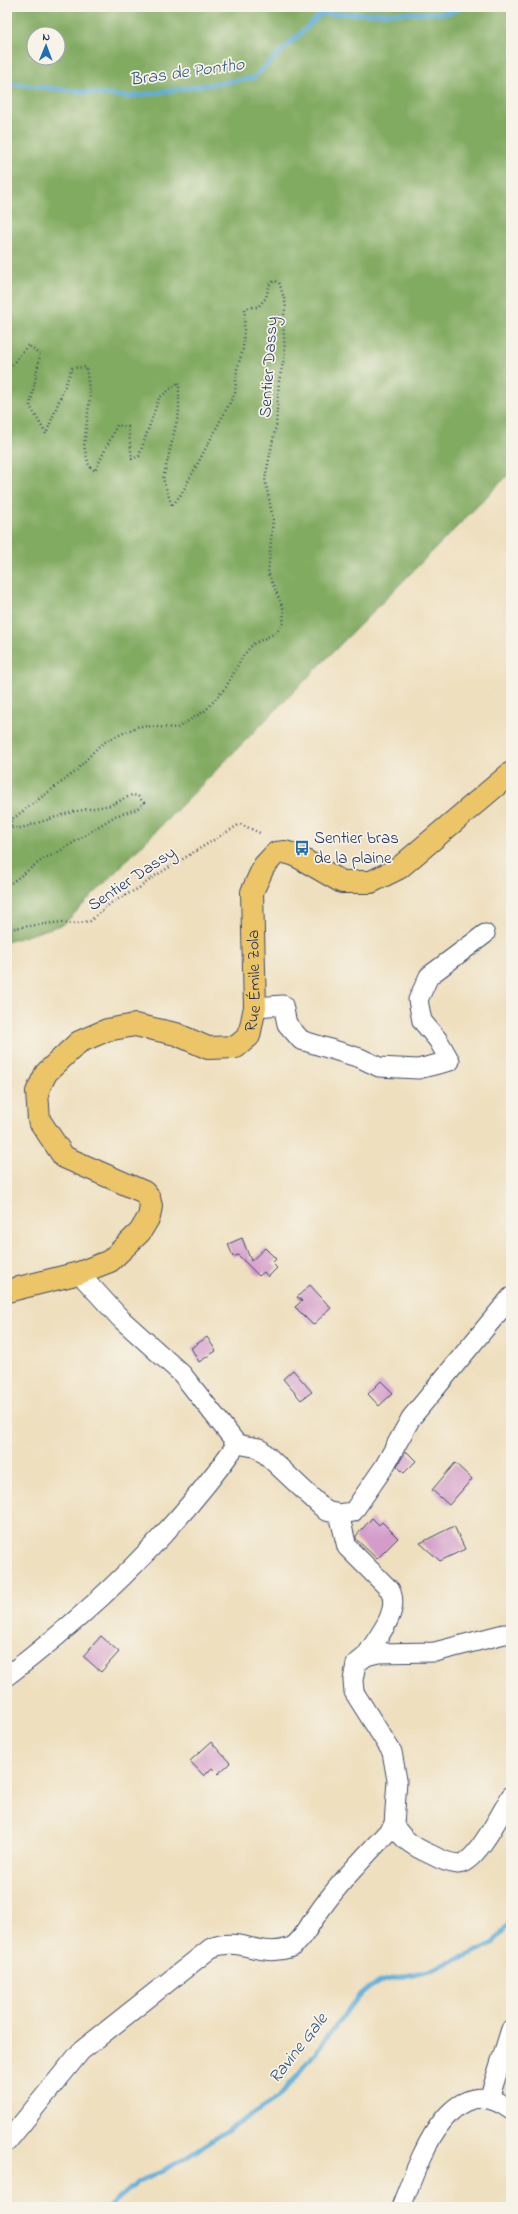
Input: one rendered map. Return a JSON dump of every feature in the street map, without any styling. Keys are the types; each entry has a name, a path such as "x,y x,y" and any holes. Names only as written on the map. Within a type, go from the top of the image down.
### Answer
{"main road":[{"name":"Rue Émile Zola","path":"7,1291 79,1273 110,1261 140,1232 149,1217 151,1206 149,1198 144,1192 64,1157 39,1120 37,1092 46,1073 79,1042 108,1030 135,1025 176,1034 208,1048 236,1047 249,1036 255,1007 252,892 264,866 276,854 285,852 296,855 342,882 371,882 399,868 511,773"}],"street":[{"path":"255,1007 283,1006 287,1024 301,1040 360,1058 379,1067 418,1069 450,1061 438,1040 422,1021 418,1000 428,976 485,934"},
{"path":"79,1273 121,1319 182,1374 237,1444 259,1448 326,1511 339,1514 353,1512 384,1467 411,1418 511,1297"},
{"path":"7,1676 92,1607 169,1528 209,1483 237,1444"},
{"path":"339,1514 347,1547 390,1590 393,1596 393,1610 366,1656"},
{"path":"7,2142 81,2051 211,1948 222,1943 236,1944 261,1951 278,1951 291,1947 302,1937 335,1888 394,1826 397,1780 392,1752 354,1692 353,1680 356,1664 366,1656 378,1652 435,1652 504,1634 511,1634"},
{"path":"394,1826 409,1844 440,1859 458,1864 469,1860 485,1840 511,1796"},
{"path":"489,2100 511,2029"},
{"path":"401,2207 427,2143 447,2115 461,2102 478,2098 500,2101 511,2110"}],"path":[{"name":"Sentier Dassy","path":"7,371 28,345 40,354 30,406 46,434 72,368 86,367 90,396 84,446 89,466 95,471 117,425 128,427 132,459 139,456 159,398 179,382 179,412 163,479 172,506 182,493 235,393 236,369 243,349 245,310 249,307 258,307 266,298 269,285 274,281 279,282 286,305 283,320 285,354 279,381 276,425 265,480 273,519 268,572 284,610 283,623 276,632 253,644 243,656 226,687 206,710 177,728 140,726 108,740 98,747 75,772 11,820 11,828 21,828 72,812 111,805 132,795 138,796 144,803 137,809 115,816 57,853 43,859 7,886"},
{"name":"Sentier Dassy","path":"7,931 62,922 72,924 90,921 111,903 139,888 155,876 240,824 260,833"}],"green space":[{"path":"7,7 511,7 511,472 64,924 7,942"}],"building":[{"path":"242,1238 251,1261 265,1248 276,1259 272,1263 277,1268 268,1277 264,1272 259,1276 238,1255 233,1257 228,1244"},
{"path":"310,1285 331,1308 313,1325 295,1307 302,1301 297,1297"},
{"path":"207,1337 216,1351 199,1362 191,1348"},
{"path":"293,1370 312,1392 301,1400 283,1379"},
{"path":"381,1381 393,1393 379,1406 368,1394"},
{"path":"406,1451 416,1461 404,1473 397,1466"},
{"path":"455,1463 472,1479 449,1505 432,1490"},
{"path":"372,1518 379,1525 382,1522 398,1538 377,1559 356,1539 356,1536"},
{"path":"454,1526 465,1549 440,1561 420,1543"},
{"path":"101,1636 119,1652 101,1672 83,1656"},
{"path":"211,1742 230,1763 218,1774 212,1768 204,1776 190,1761"}],"waterway":[{"name":"Bras de Pontho","path":"7,83 128,97 253,78 321,14 449,13 465,7"},
{"name":"Ravine Gale","path":"109,2207 138,2182 179,2162 277,2098 298,2075 360,1994 379,1982 427,1971 471,1954 493,1943 511,1921"}],"place":[{"name":"Sentier bras de la plaine","path":"302,848"}]}
